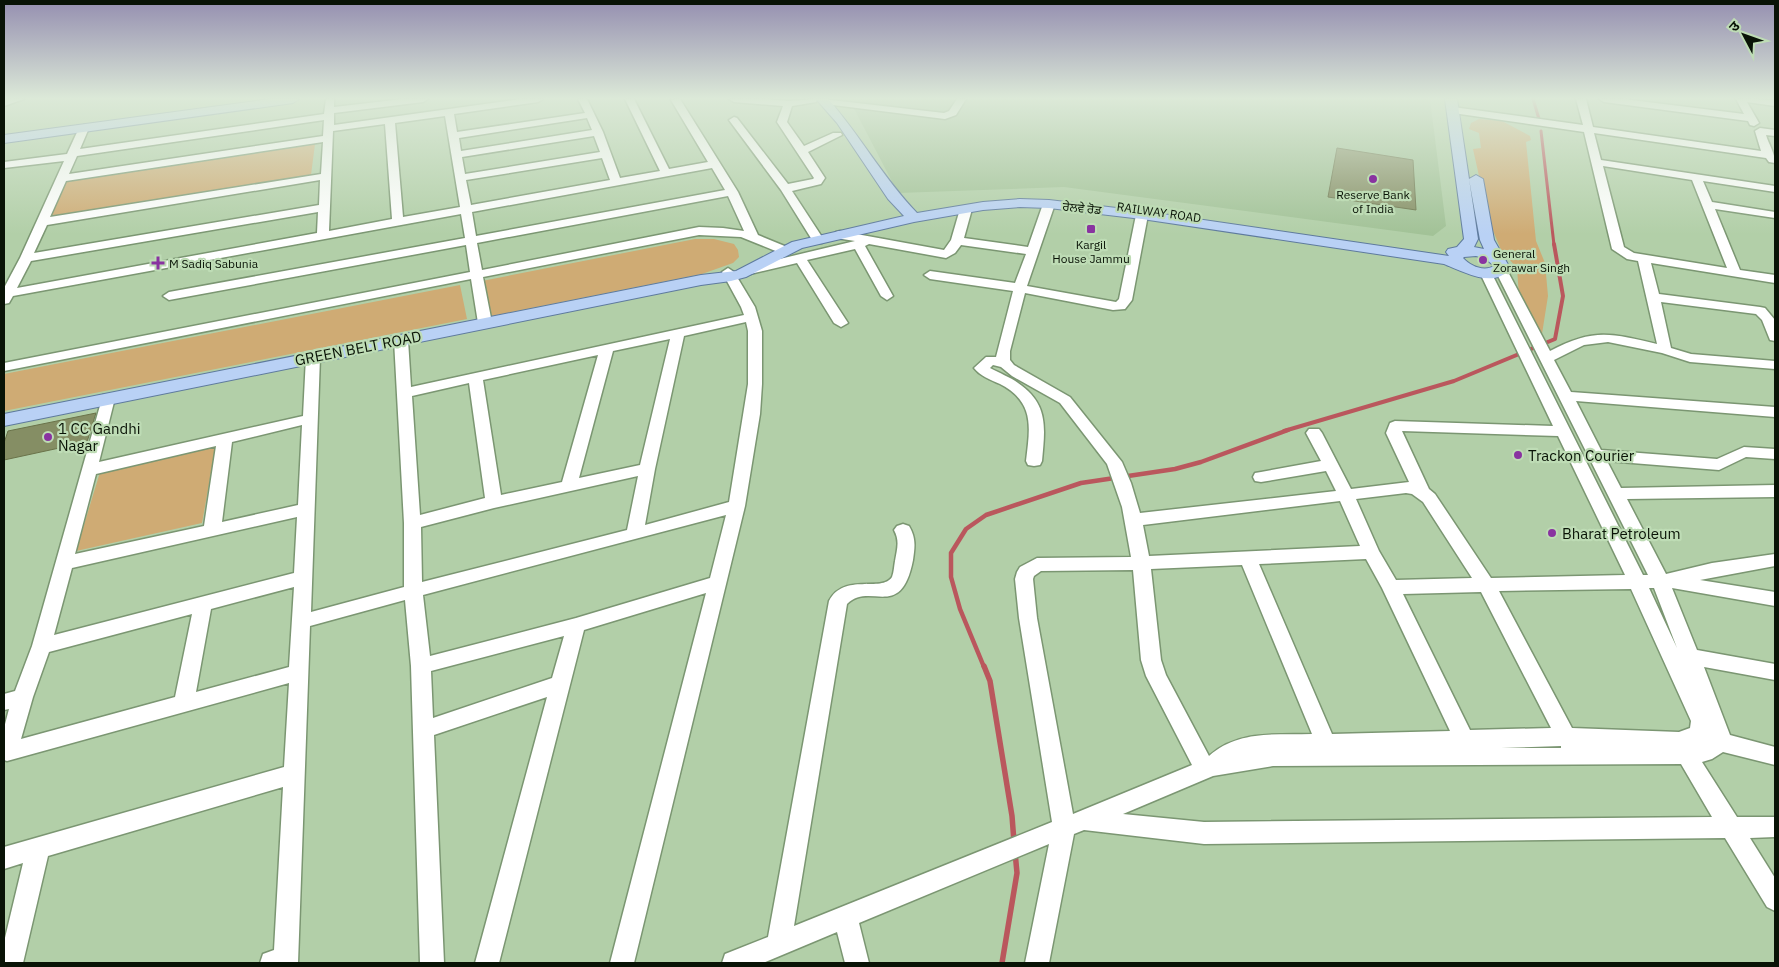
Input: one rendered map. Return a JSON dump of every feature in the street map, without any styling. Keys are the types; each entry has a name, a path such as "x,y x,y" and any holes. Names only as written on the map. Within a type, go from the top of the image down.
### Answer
{"main road":[{"path":"816,237 892,219 878,192 844,144"},
{"path":"857,144 893,196 908,211"},
{"path":"1459,259 1471,239 1462,144"},
{"path":"1467,144 1494,266"},
{"name":"RAILWAY ROAD","path":"908,211 1001,196 1047,197 1459,259"},
{"name":"ਰੇਲਵੇ ਰੋਡ","path":"724,276 750,270 774,250 816,237 840,235 892,219 908,211 966,209 1020,203 1049,204 1142,214 1447,260 1459,259"},
{"path":"724,276 774,250"},
{"path":"1459,259 1477,251 1494,266"},
{"name":"GREEN BELT ROAD","path":"4,420 724,276"}],"street":[{"path":"6,296 26,258 77,144"},
{"path":"4,166 139,144"},
{"path":"61,178 267,144"},
{"path":"323,235 328,144"},
{"path":"392,144 398,221"},
{"path":"454,144 485,323"},
{"path":"456,155 523,144"},
{"path":"602,144 616,182"},
{"path":"651,144 666,174"},
{"path":"703,144 732,192 752,235"},
{"path":"752,144 786,189 816,237"},
{"path":"786,189 820,180 797,144"},
{"path":"802,151 817,144"},
{"path":"1591,144 1618,249 1624,253 1644,258 1775,280"},
{"path":"1695,144 1770,156"},
{"path":"1765,144 1770,156"},
{"path":"460,178 606,154"},
{"path":"1596,162 1775,188"},
{"path":"6,296 398,221 715,164"},
{"path":"42,222 326,176"},
{"path":"1696,177 1735,272"},
{"path":"168,296 732,192"},
{"path":"1006,364 1003,361 1003,351 1020,288 1049,204"},
{"path":"1708,205 1775,215"},
{"path":"26,258 325,207"},
{"path":"840,235 944,254 950,252 957,241 966,209"},
{"path":"930,275 1020,288 1120,306 1124,304 1132,275 1142,214"},
{"path":"4,367 699,231 738,232 752,235 774,250"},
{"path":"738,232 744,239 774,250"},
{"path":"750,270 872,241"},
{"path":"957,241 1032,251"},
{"path":"858,244 887,296"},
{"path":"800,258 841,323"},
{"path":"1644,258 1665,350"},
{"path":"1494,266 1546,355 1616,494 1663,580 1690,657 1718,725 1722,742"},
{"path":"746,961 779,943 846,918 1208,768 1273,758 1577,757 1682,748 1700,734 1701,721 1638,581 1514,330 1494,266"},
{"path":"622,963 737,506 752,414 755,384 752,317 743,298 724,276"},
{"path":"1652,297 1760,311 1768,318 1775,338"},
{"path":"404,393 752,317"},
{"path":"635,534 647,469 678,334"},
{"path":"1546,355 1593,338 1611,339 1665,350 1690,358 1775,365"},
{"path":"401,340 412,524 413,591 421,666 432,963"},
{"path":"569,486 607,350"},
{"path":"281,962 294,774 313,357"},
{"path":"1034,461 1037,428 1035,409 1019,390 983,370 981,368 985,364 994,360 1006,364 1066,400 1114,462 1121,476 1133,520 1151,660 1156,676 1208,768"},
{"path":"475,378 494,502"},
{"path":"1567,396 1775,412"},
{"path":"6,759 23,696 42,646 108,398"},
{"path":"89,470 309,419"},
{"path":"1564,431 1395,426 1394,433 1421,490 1429,498 1486,585 1577,757"},
{"path":"1314,433 1346,495 1371,552 1391,587 1464,740"},
{"path":"212,530 225,438"},
{"path":"1596,455 1719,465 1744,452 1775,454"},
{"path":"1262,477 1330,465"},
{"path":"412,524 494,502 647,469"},
{"path":"1133,520 1239,509 1406,487 1421,490"},
{"path":"1616,494 1775,492"},
{"path":"300,622 737,506"},
{"path":"65,564 307,509"},
{"path":"779,943 838,601 846,593 853,590 885,590 898,581 908,544 903,530"},
{"path":"1037,963 1064,827 1028,618 1024,579 1026,572 1036,565 1140,563 1371,552"},
{"path":"1248,558 1326,744"},
{"path":"1391,587 1663,580 1775,560"},
{"path":"42,646 302,578"},
{"path":"1663,580 1775,599"},
{"path":"421,666 576,625 717,583"},
{"path":"184,704 203,604"},
{"path":"486,963 576,625"},
{"path":"1690,657 1775,672"},
{"path":"6,759 184,704 299,672"},
{"path":"423,730 560,684"},
{"path":"4,702 23,696"},
{"path":"1700,734 1775,756"},
{"path":"1208,768 1228,752 1239,747 1566,737 1682,748 1705,752 1722,742"},
{"path":"1682,748 1775,899"},
{"path":"4,858 294,774"},
{"path":"1064,827 1204,833 1775,827"},
{"path":"11,963 38,849"},
{"path":"846,918 856,963"}],"shaded area":[{"path":"315,144 311,175 41,219 59,182"},
{"path":"873,144 1436,144 1446,226 1433,236 1064,187 898,193"},
{"path":"1480,144 1526,144 1536,241 1545,263 1548,296 1541,340 1519,296 1517,268 1501,250 1489,221 1473,149 1481,148"},
{"path":"695,239 714,239 734,244 738,250 739,257 733,263 702,274 487,317 482,281"},
{"path":"460,285 467,319 4,411 4,374"},
{"path":"216,445 202,523 76,551 101,469"}],"building":[{"name":"Reserve Bank of India","path":"1337,148 1413,160 1416,210 1328,197"},
{"name":"1 CC Gandhi Nagar","path":"96,413 87,442 4,460 4,443 8,431"}],"waterway":[{"path":"1542,144 1554,245"},
{"path":"1284,431 1454,381 1555,339 1563,296 1554,244"},
{"path":"984,667 960,609 951,577 951,553 966,529 986,515 1081,483 1175,469 1201,462 1288,430"},
{"path":"984,666 990,681 1012,816 1014,842"},
{"path":"1002,963 1017,873 1015,852"}],"place":[{"name":"Reserve Bank of India","path":"1373,179"},
{"name":"Kargil House Jammu","path":"1091,229"},
{"name":"General Zorawar Singh","path":"1483,260"},
{"name":"M Sadiq Sabunia","path":"158,263"},
{"name":"1 CC Gandhi Nagar","path":"48,437"},
{"name":"Trackon Courier","path":"1518,455"},
{"name":"Bharat Petroleum","path":"1552,533"}]}
